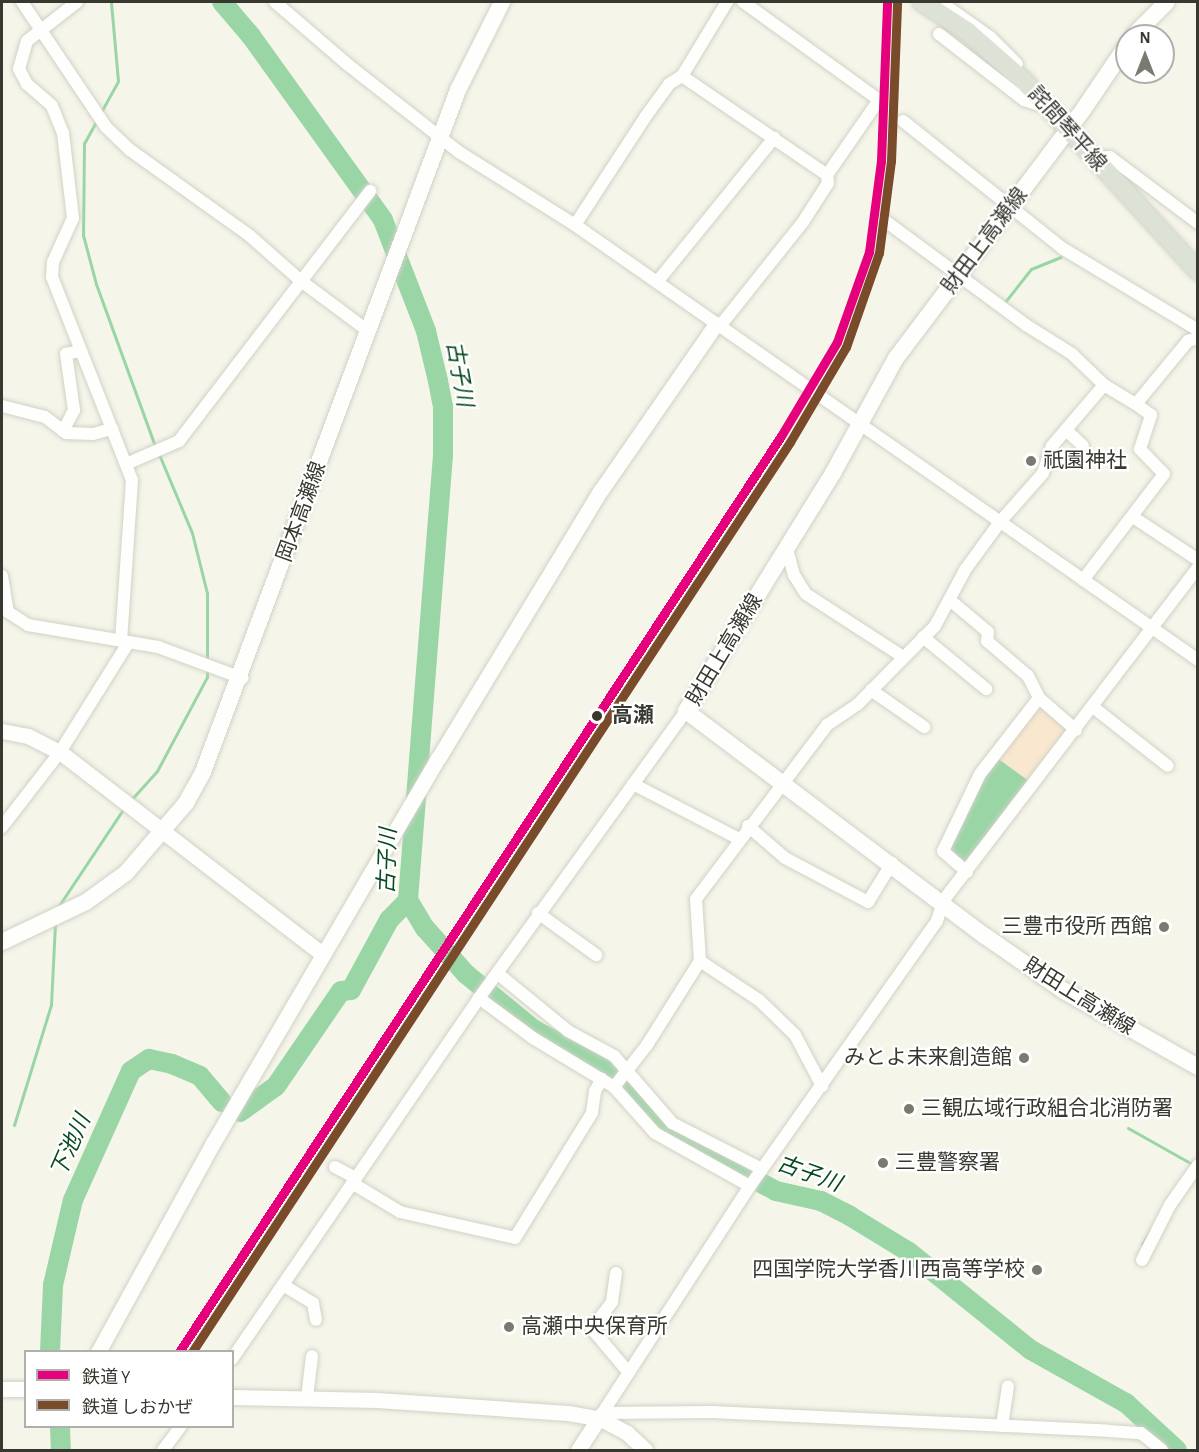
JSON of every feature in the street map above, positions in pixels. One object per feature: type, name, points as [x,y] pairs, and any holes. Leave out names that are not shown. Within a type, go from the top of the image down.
[{"type":"main road","name":"岡本高瀬線","points":[[2,942],[86,902],[126,873],[163,833],[203,772],[242,678],[440,138],[472,58],[502,2]]},
{"type":"main road","name":"詫間琴平線","points":[[922,2],[967,31],[1043,100],[1092,158],[1197,271]]},
{"type":"main road","points":[[1145,24],[1167,2]]},
{"type":"main road","name":"財田上高瀬線","points":[[1115,62],[961,275],[896,358],[861,425],[686,711],[943,901],[985,936],[1064,991],[1197,1067]]},
{"type":"street","points":[[22,2],[106,127],[130,150],[250,236],[301,281],[369,331]]},
{"type":"street","points":[[2,827],[60,752],[125,641],[132,480],[79,351],[52,277],[53,262],[73,218],[63,133],[52,106],[27,84],[20,69],[27,41],[78,2]]},
{"type":"street","points":[[275,2],[440,138],[575,225],[1197,660]]},
{"type":"street","points":[[575,225],[646,116],[669,84],[682,76],[727,2]]},
{"type":"street","points":[[99,1350],[322,954],[601,490],[718,325],[803,222],[828,183],[827,175],[879,100],[743,2]]},
{"type":"street","points":[[939,34],[1024,100],[1036,104],[1043,100],[1046,95],[997,44],[953,6]]},
{"type":"street","points":[[682,76],[827,175]]},
{"type":"street","points":[[903,121],[946,159],[1012,205],[1062,248],[1197,330]]},
{"type":"street","points":[[657,282],[774,138]]},
{"type":"street","points":[[1092,158],[1110,157],[1197,223]]},
{"type":"street","points":[[937,170],[946,159]]},
{"type":"street","points":[[126,464],[179,441],[370,191]]},
{"type":"street","points":[[884,220],[1026,325],[1072,354],[1104,385],[1136,404],[1150,416],[1140,449],[1164,474],[1083,580]]},
{"type":"street","points":[[1136,404],[1188,341],[1197,338]]},
{"type":"street","points":[[63,431],[74,410],[66,354],[79,351]]},
{"type":"street","points":[[616,1084],[700,961],[696,898],[781,781],[827,724],[857,705],[923,637],[951,601],[965,570],[1000,522],[1043,473],[1052,446],[1104,385]]},
{"type":"street","points":[[2,406],[45,417],[63,431],[93,434],[112,429]]},
{"type":"street","points":[[1066,430],[1083,447]]},
{"type":"street","points":[[1133,517],[1197,560]]},
{"type":"street","points":[[787,549],[794,575],[806,594],[902,657]]},
{"type":"street","points":[[578,1450],[750,1186],[822,1086],[864,1020],[936,921],[943,901],[1076,730],[1197,568]]},
{"type":"street","points":[[2,576],[12,618],[28,625],[158,647],[242,678]]},
{"type":"street","points":[[951,601],[988,632],[987,641],[1028,676],[1039,698],[1076,730]]},
{"type":"street","points":[[923,637],[986,689]]},
{"type":"street","points":[[871,690],[924,727]]},
{"type":"street","points":[[967,872],[943,851],[980,774],[1039,698]]},
{"type":"street","points":[[1093,707],[1168,766]]},
{"type":"street","points":[[234,1356],[538,913],[686,711]]},
{"type":"street","points":[[2,731],[28,736],[60,752],[322,954]]},
{"type":"street","points":[[633,784],[739,838]]},
{"type":"street","points":[[748,826],[785,858],[868,902],[892,863]]},
{"type":"street","points":[[538,913],[596,955]]},
{"type":"street","points":[[700,961],[759,1000],[795,1035],[822,1086]]},
{"type":"street","points":[[497,973],[568,1031],[614,1056],[672,1123],[762,1169]]},
{"type":"street","points":[[479,998],[533,1038],[602,1079],[616,1084],[655,1133],[750,1186]]},
{"type":"street","points":[[335,1167],[400,1212],[515,1238],[592,1113],[595,1091],[602,1079]]},
{"type":"street","points":[[1142,1260],[1170,1205],[1197,1165]]},
{"type":"street","points":[[616,1273],[612,1302],[592,1329],[629,1373]]},
{"type":"street","points":[[283,1285],[313,1303],[316,1320]]},
{"type":"street","points":[[307,1398],[312,1356]]},
{"type":"street","points":[[1002,1426],[1008,1386]]},
{"type":"street","points":[[2,1389],[24,1389]]},
{"type":"street","points":[[234,1397],[307,1398],[514,1408],[599,1419],[627,1433],[645,1450]]},
{"type":"street","points":[[599,1419],[628,1410],[712,1412],[1141,1433],[1162,1450]]},
{"type":"street","points":[[163,1450],[180,1428]]},
{"type":"shaded area","points":[[1037,704],[1070,729],[1029,781],[997,758]]},
{"type":"shaded area","points":[[997,758],[1029,781],[965,865],[946,849],[966,805]]},
{"type":"waterway","points":[[101,112],[118,81],[111,2]]},
{"type":"waterway","name":"古子川","points":[[222,2],[251,36],[383,220],[426,331],[438,381],[443,406],[443,455],[408,900],[425,928],[466,974],[533,1029],[605,1068],[629,1087],[656,1120],[682,1140],[776,1191],[821,1201],[909,1252],[1031,1350],[1126,1403],[1177,1450]]},
{"type":"waterway","points":[[97,120],[84,143],[83,235],[96,284],[155,446]]},
{"type":"waterway","points":[[1005,302],[1031,269],[1061,257]]},
{"type":"waterway","points":[[158,452],[192,533],[207,593],[207,662]]},
{"type":"waterway","points":[[130,801],[157,771],[207,677],[207,668]]},
{"type":"waterway","points":[[56,910],[124,808]]},
{"type":"waterway","name":"下池川","points":[[240,1112],[276,1086],[341,991],[351,990],[389,920],[408,900]]},
{"type":"waterway","points":[[14,1125],[51,1005],[55,922]]},
{"type":"waterway","name":"下池川","points":[[50,1350],[53,1285],[73,1200],[131,1071],[149,1059],[172,1064],[200,1076],[222,1102]]},
{"type":"waterway","points":[[1128,1128],[1194,1165]]},
{"type":"waterway","points":[[1142,1244],[1151,1230]]},
{"type":"waterway","name":"下池川","points":[[60,1428],[61,1450]]},
{"type":"rail line","name":"Y","points":[[180,1350],[781,436],[837,342],[869,252],[881,161],[887,2]]},
{"type":"rail line","name":"しおかぜ","points":[[193,1350],[790,442],[846,347],[879,253],[891,161],[897,2]]},
{"type":"place","name":"祇園神社","points":[[1031,461]]},
{"type":"place","name":"高瀬","points":[[597,716]]},
{"type":"place","name":"三豊市役所 西館","points":[[1164,927]]},
{"type":"place","name":"みとよ未来創造館","points":[[1024,1058]]},
{"type":"place","name":"三観広域行政組合北消防署","points":[[909,1109]]},
{"type":"place","name":"三豊警察署","points":[[883,1163]]},
{"type":"place","name":"四国学院大学香川西高等学校","points":[[1037,1270]]},
{"type":"place","name":"高瀬中央保育所","points":[[509,1327]]}]
